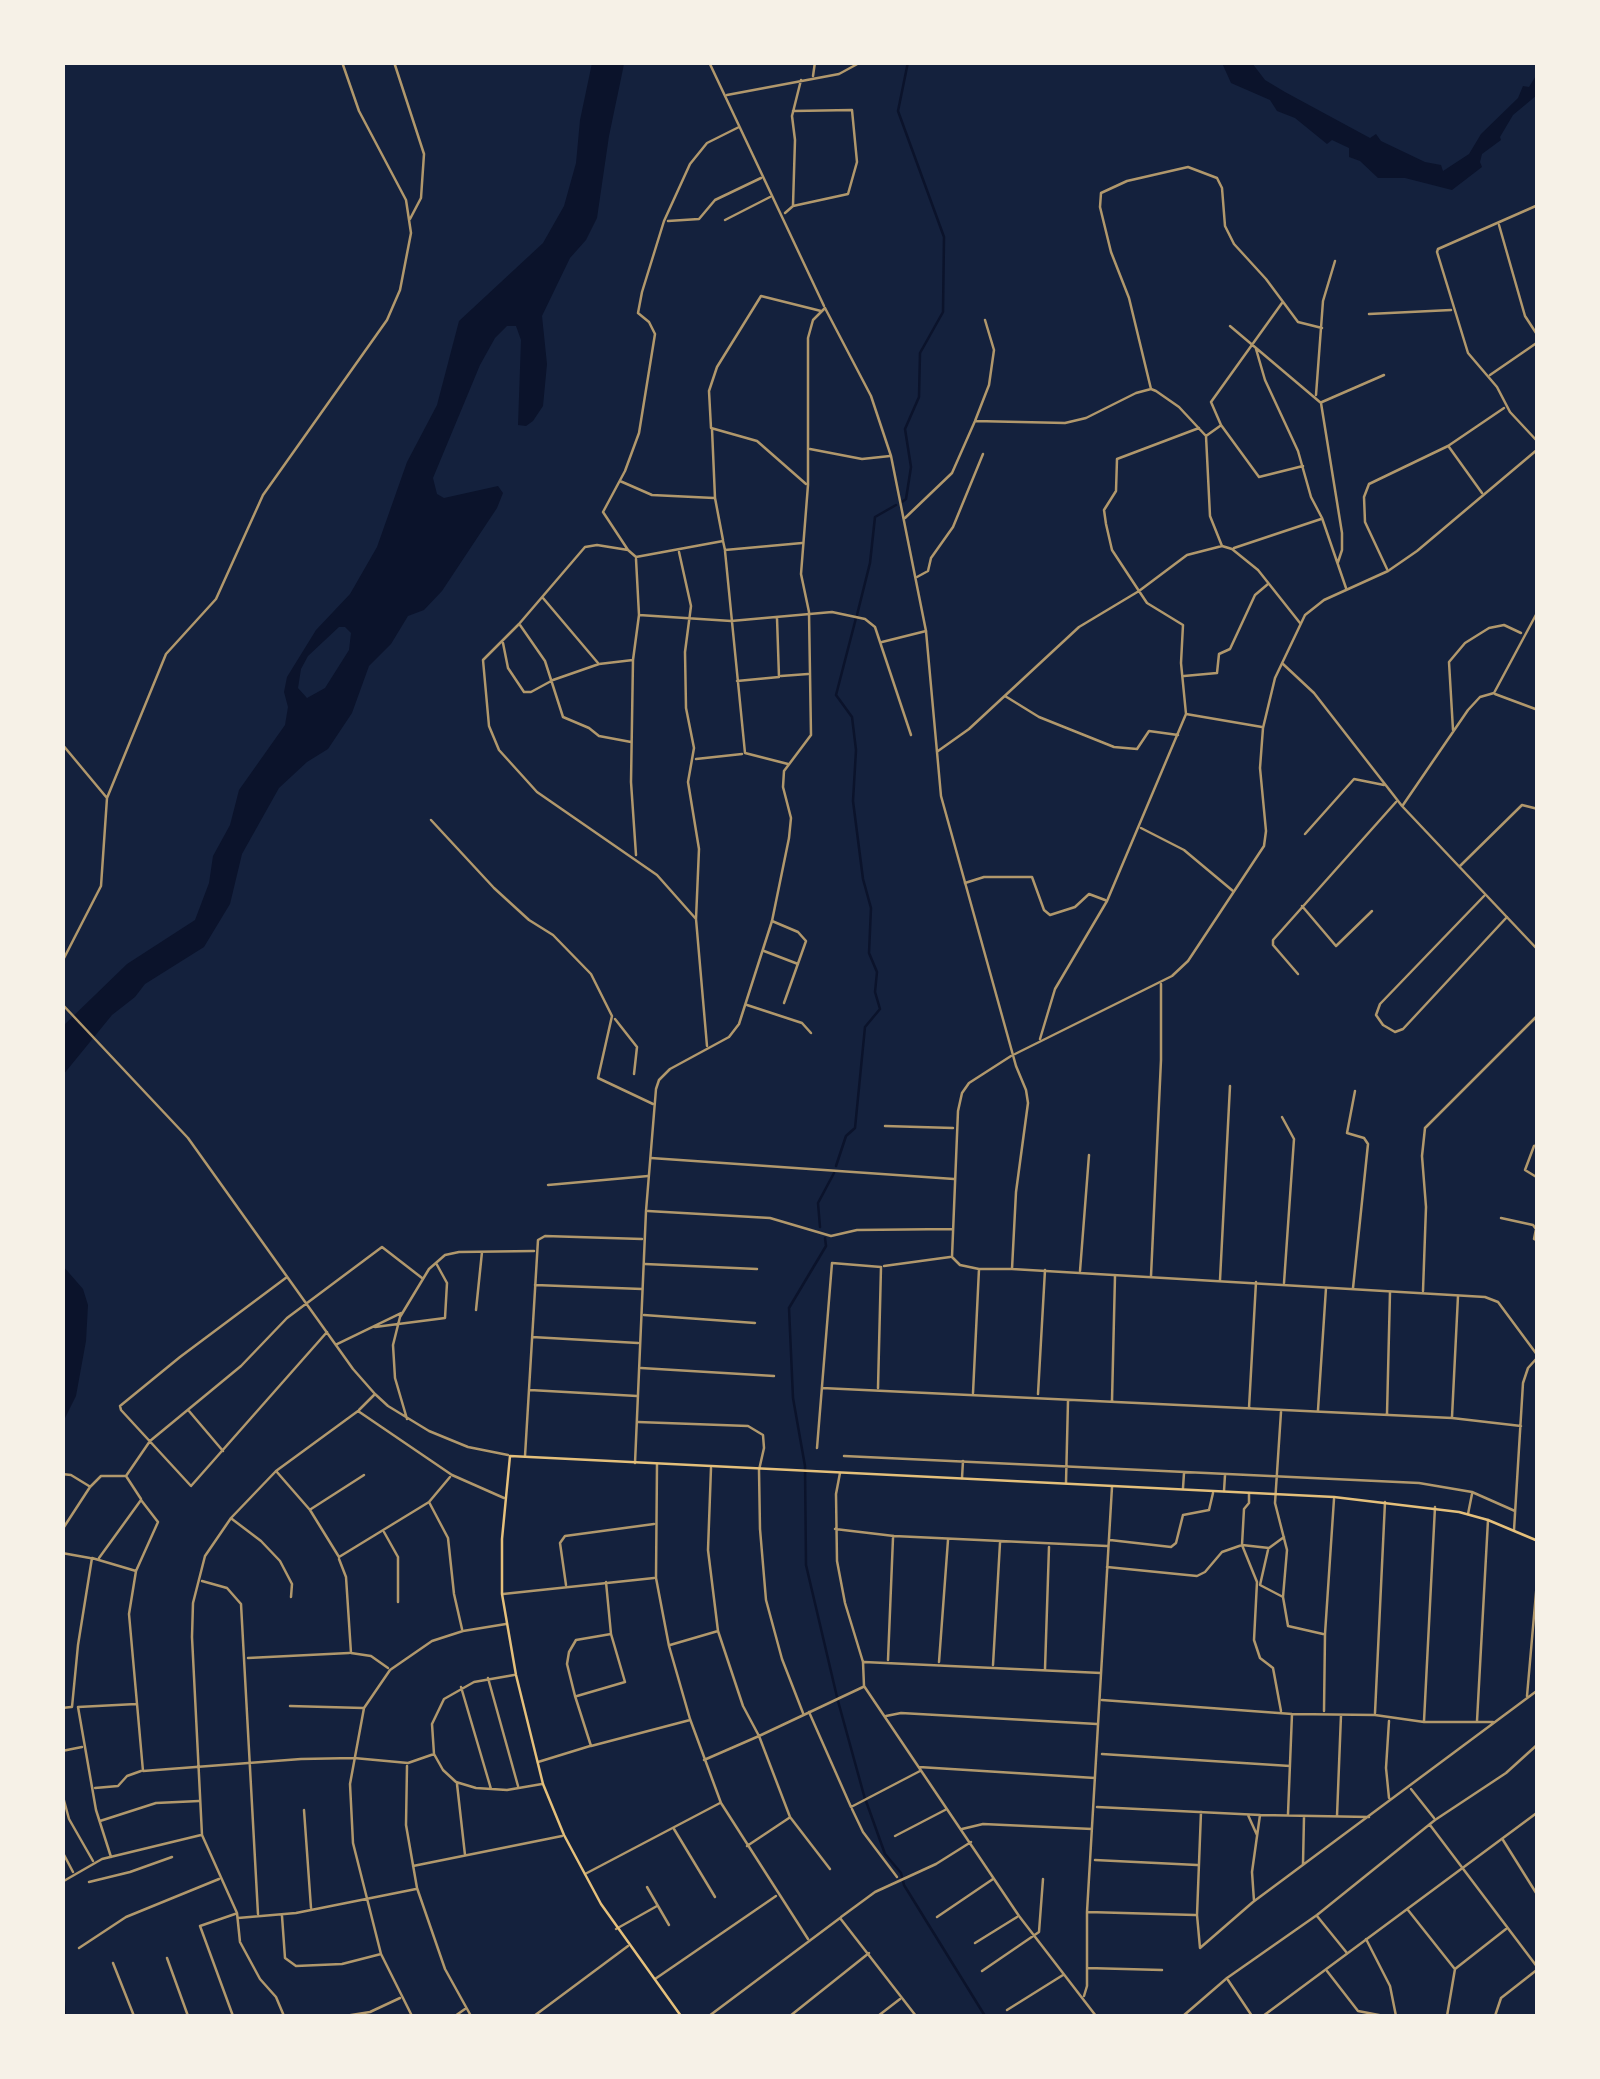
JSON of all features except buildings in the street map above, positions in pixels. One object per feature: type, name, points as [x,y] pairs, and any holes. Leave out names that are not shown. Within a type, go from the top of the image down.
[{"type":"main road","points":[[680,2016],[628,1946],[584,1874],[543,1784],[516,1675],[502,1594],[504,1498],[510,1456],[1334,1497],[1468,1514],[1538,1541]]},
{"type":"street","points":[[62,962],[101,886],[107,798],[166,654],[216,599],[263,495],[392,310],[411,233],[406,200],[359,111],[342,62]]},
{"type":"street","points":[[394,62],[424,154],[422,198],[409,220]]},
{"type":"street","points":[[710,62],[823,309],[871,396],[890,456],[926,630],[942,796],[1028,1103],[1016,1192],[1012,1269]]},
{"type":"street","points":[[812,78],[815,62]]},
{"type":"street","points":[[726,96],[840,74],[861,62]]},
{"type":"street","points":[[793,206],[793,111],[801,80]]},
{"type":"street","points":[[783,215],[793,206],[848,194],[857,162],[852,110],[793,111]]},
{"type":"street","points":[[636,858],[631,782],[633,660],[639,615],[636,557],[603,512],[639,432],[654,334],[638,309],[664,221],[699,152],[712,140],[739,127]]},
{"type":"street","points":[[1222,546],[1210,516],[1206,436],[1179,406],[1152,389],[1129,298],[1101,213],[1103,191],[1176,168],[1197,168],[1214,176],[1222,188],[1227,233],[1301,324],[1322,328]]},
{"type":"street","points":[[664,221],[698,219],[715,200],[762,178]]},
{"type":"street","points":[[726,220],[771,197]]},
{"type":"street","points":[[1538,205],[1436,250],[1468,353],[1501,392],[1506,407],[1538,442]]},
{"type":"street","points":[[1498,224],[1525,316],[1538,336]]},
{"type":"street","points":[[1316,396],[1323,301],[1335,261]]},
{"type":"street","points":[[746,753],[724,541],[715,498],[711,382],[761,296],[823,309]]},
{"type":"street","points":[[1282,302],[1254,348],[1211,399],[1221,425],[1259,477],[1303,466]]},
{"type":"street","points":[[635,1463],[654,1104],[663,1075],[736,1030],[764,951],[790,828],[782,781],[788,764],[811,735],[809,612],[802,574],[802,543],[808,485],[808,338],[823,309]]},
{"type":"street","points":[[1368,314],[1453,310]]},
{"type":"street","points":[[904,519],[952,473],[975,421],[992,368],[994,342],[985,320]]},
{"type":"street","points":[[1230,326],[1320,403],[1342,533],[1338,562]]},
{"type":"street","points":[[1488,377],[1538,342]]},
{"type":"street","points":[[1254,348],[1303,466],[1346,590]]},
{"type":"street","points":[[1320,403],[1384,375]]},
{"type":"street","points":[[975,421],[1076,421],[1152,389]]},
{"type":"street","points":[[1388,571],[1367,527],[1367,488],[1448,446],[1506,407]]},
{"type":"street","points":[[1206,436],[1221,425]]},
{"type":"street","points":[[712,428],[757,441],[808,485]]},
{"type":"street","points":[[1040,1039],[1057,984],[1107,901],[1186,714],[1183,625],[1147,603],[1139,591],[1110,546],[1105,506],[1116,491],[1119,458],[1199,428]]},
{"type":"street","points":[[1448,446],[1483,494]]},
{"type":"street","points":[[808,448],[862,459],[890,456]]},
{"type":"street","points":[[1514,1530],[1524,1374],[1538,1356],[1498,1302],[1485,1297],[1284,1283],[979,1269],[960,1265],[952,1257],[952,1229],[956,1128],[964,1089],[1013,1054],[1160,982],[1188,962],[1264,846],[1260,768],[1263,728],[1282,663],[1300,624],[1318,604],[1388,571],[1417,551],[1538,449]]},
{"type":"street","points":[[916,577],[928,571],[984,454]]},
{"type":"street","points":[[620,480],[652,496],[715,498]]},
{"type":"street","points":[[1232,549],[1322,518]]},
{"type":"street","points":[[636,557],[724,541]]},
{"type":"street","points":[[725,550],[802,543]]},
{"type":"street","points":[[936,752],[1005,696],[1079,627],[1139,591],[1179,559],[1222,546],[1232,549],[1270,583],[1300,624]]},
{"type":"street","points":[[628,550],[584,547],[520,624],[486,654],[482,665],[489,726],[499,750],[538,792],[636,858],[696,919]]},
{"type":"street","points":[[678,551],[690,596],[686,708],[694,738],[694,760],[688,782],[699,849],[696,919],[707,1048]]},
{"type":"street","points":[[1183,676],[1217,673],[1218,655],[1230,649],[1255,596],[1270,583]]},
{"type":"street","points":[[542,598],[599,664]]},
{"type":"street","points":[[1402,806],[1474,702],[1494,693],[1538,611]]},
{"type":"street","points":[[639,615],[731,621],[832,612],[865,619],[874,627],[880,642],[910,735]]},
{"type":"street","points":[[777,616],[779,676]]},
{"type":"street","points":[[520,624],[545,662],[567,721],[599,736],[633,743]]},
{"type":"street","points":[[1453,732],[1449,662],[1465,643],[1489,628],[1504,625],[1524,635]]},
{"type":"street","points":[[880,642],[926,630]]},
{"type":"street","points":[[503,641],[508,668],[522,691],[531,692],[599,664],[633,660]]},
{"type":"street","points":[[1282,663],[1314,693],[1402,806],[1536,948]]},
{"type":"street","points":[[738,681],[811,674]]},
{"type":"street","points":[[1494,693],[1538,710]]},
{"type":"street","points":[[1005,696],[1039,717],[1114,747],[1136,749],[1149,731],[1180,735]]},
{"type":"street","points":[[1186,714],[1263,728]]},
{"type":"street","points":[[62,744],[107,798]]},
{"type":"street","points":[[694,760],[746,753],[788,764]]},
{"type":"street","points":[[1305,834],[1354,779],[1386,785]]},
{"type":"street","points":[[1298,974],[1272,944],[1397,800]]},
{"type":"street","points":[[1460,867],[1522,805],[1538,809]]},
{"type":"street","points":[[431,820],[480,875],[579,961],[595,980],[612,1016],[638,1047],[634,1074]]},
{"type":"street","points":[[1140,827],[1184,850],[1234,892]]},
{"type":"street","points":[[965,883],[984,877],[1032,877],[1044,910],[1050,915],[1075,907],[1089,894],[1107,901]]},
{"type":"street","points":[[1485,894],[1380,1004],[1376,1015],[1382,1025],[1395,1032],[1403,1029],[1507,917]]},
{"type":"street","points":[[1302,906],[1336,946],[1372,911]]},
{"type":"street","points":[[772,921],[806,936],[784,1003]]},
{"type":"street","points":[[764,951],[799,965]]},
{"type":"street","points":[[1152,1277],[1160,982]]},
{"type":"street","points":[[62,1004],[188,1138],[375,1394],[408,1420],[462,1446],[510,1456]]},
{"type":"street","points":[[746,1005],[802,1022],[811,1032]]},
{"type":"street","points":[[1423,1293],[1424,1128],[1538,1015]]},
{"type":"street","points":[[612,1016],[598,1078],[654,1104]]},
{"type":"street","points":[[1220,1280],[1230,1086]]},
{"type":"street","points":[[1354,1290],[1368,1144],[1364,1138],[1347,1134],[1355,1091]]},
{"type":"street","points":[[1282,1117],[1294,1139],[1284,1283]]},
{"type":"street","points":[[885,1126],[956,1128]]},
{"type":"street","points":[[1538,1145],[1534,1146],[1525,1170],[1538,1178]]},
{"type":"street","points":[[1080,1273],[1090,1155]]},
{"type":"street","points":[[651,1158],[954,1178]]},
{"type":"street","points":[[548,1185],[649,1176]]},
{"type":"street","points":[[646,1211],[770,1218],[831,1236],[857,1230],[952,1229]]},
{"type":"street","points":[[1501,1218],[1536,1227],[1533,1237],[1538,1241]]},
{"type":"street","points":[[525,1457],[538,1240],[545,1236],[646,1240]]},
{"type":"street","points":[[126,1476],[150,1441],[241,1366],[286,1318],[384,1246],[422,1278]]},
{"type":"street","points":[[408,1420],[394,1368],[397,1326],[422,1278],[449,1253],[535,1251]]},
{"type":"street","points":[[476,1310],[482,1252]]},
{"type":"street","points":[[816,1448],[832,1264],[881,1266],[952,1257]]},
{"type":"street","points":[[376,1326],[446,1318],[446,1283],[435,1262]]},
{"type":"street","points":[[645,1264],[757,1269]]},
{"type":"street","points":[[878,1390],[881,1266]]},
{"type":"street","points":[[973,1395],[979,1269]]},
{"type":"street","points":[[1038,1396],[1045,1270]]},
{"type":"street","points":[[1112,1403],[1115,1276]]},
{"type":"street","points":[[286,1277],[236,1312],[120,1406],[120,1410],[189,1486],[224,1452],[328,1330]]},
{"type":"street","points":[[1250,1409],[1256,1282]]},
{"type":"street","points":[[534,1285],[643,1289]]},
{"type":"street","points":[[1318,1411],[1326,1288]]},
{"type":"street","points":[[1387,1416],[1390,1292]]},
{"type":"street","points":[[1452,1418],[1458,1296]]},
{"type":"street","points":[[337,1344],[403,1312]]},
{"type":"street","points":[[642,1315],[755,1323]]},
{"type":"street","points":[[532,1337],[640,1343]]},
{"type":"street","points":[[1529,1343],[1538,1340]]},
{"type":"street","points":[[640,1368],[774,1376]]},
{"type":"street","points":[[822,1388],[1452,1418],[1521,1426]]},
{"type":"street","points":[[530,1390],[638,1396]]},
{"type":"street","points":[[284,2016],[240,1942],[237,1916],[202,1835],[192,1637],[194,1603],[214,1539],[231,1518],[276,1471],[375,1394]]},
{"type":"street","points":[[1066,1483],[1068,1400]]},
{"type":"street","points":[[188,1410],[224,1452]]},
{"type":"street","points":[[358,1411],[452,1475],[504,1498]]},
{"type":"street","points":[[1281,1411],[1276,1495],[1287,1563],[1282,1597],[1288,1626],[1325,1634]]},
{"type":"street","points":[[638,1422],[748,1426],[762,1434],[764,1448],[759,1470],[766,1600],[778,1649],[803,1713]]},
{"type":"street","points":[[844,1456],[1419,1482],[1472,1492],[1515,1510]]},
{"type":"street","points":[[962,1460],[962,1480]]},
{"type":"street","points":[[657,1464],[656,1578],[668,1646],[690,1720],[721,1803],[809,1940]]},
{"type":"street","points":[[711,1466],[708,1550],[718,1631],[743,1706],[759,1736],[790,1817],[830,1869]]},
{"type":"street","points":[[276,1471],[310,1510],[339,1557],[346,1577],[351,1652]]},
{"type":"street","points":[[1184,1472],[1184,1490]]},
{"type":"street","points":[[840,1473],[835,1528],[845,1603],[863,1662],[864,1686],[1019,1916],[1096,2016]]},
{"type":"street","points":[[62,1474],[90,1487]]},
{"type":"street","points":[[1224,1491],[1225,1474]]},
{"type":"street","points":[[310,1510],[364,1475]]},
{"type":"street","points":[[339,1557],[428,1502],[452,1475]]},
{"type":"street","points":[[62,1530],[101,1476],[126,1476]]},
{"type":"street","points":[[126,1476],[158,1522],[136,1570],[129,1614],[143,1771]]},
{"type":"street","points":[[1083,1998],[1087,1986],[1087,1912],[1112,1486]]},
{"type":"street","points":[[1108,1540],[1171,1546],[1176,1542],[1183,1515],[1209,1510],[1214,1491]]},
{"type":"street","points":[[1250,1492],[1250,1503],[1244,1508],[1242,1545],[1258,1582],[1282,1597]]},
{"type":"street","points":[[1468,1514],[1472,1492]]},
{"type":"street","points":[[1324,1712],[1334,1497]]},
{"type":"street","points":[[99,1558],[142,1500]]},
{"type":"street","points":[[428,1502],[448,1538],[454,1594],[463,1630]]},
{"type":"street","points":[[1375,1715],[1385,1502]]},
{"type":"street","points":[[1424,1722],[1435,1507]]},
{"type":"street","points":[[231,1518],[280,1561],[290,1578],[292,1598]]},
{"type":"street","points":[[1477,1722],[1488,1520]]},
{"type":"street","points":[[566,1587],[561,1538],[656,1524]]},
{"type":"street","points":[[835,1528],[894,1536],[1108,1546]]},
{"type":"street","points":[[383,1530],[398,1557],[398,1602]]},
{"type":"street","points":[[888,1662],[894,1536]]},
{"type":"street","points":[[1281,1713],[1273,1668],[1260,1658],[1254,1640],[1258,1582],[1269,1548],[1284,1537]]},
{"type":"street","points":[[939,1664],[949,1538]]},
{"type":"street","points":[[993,1666],[1000,1542]]},
{"type":"street","points":[[1046,1670],[1049,1544]]},
{"type":"street","points":[[1107,1567],[1197,1576],[1222,1552],[1242,1545],[1269,1548]]},
{"type":"street","points":[[62,1554],[99,1558],[136,1570]]},
{"type":"street","points":[[92,1558],[75,1667],[75,1707],[111,1857]]},
{"type":"street","points":[[1527,1698],[1538,1570]]},
{"type":"street","points":[[502,1594],[656,1578]]},
{"type":"street","points":[[199,1580],[227,1588],[240,1604],[258,1914]]},
{"type":"street","points":[[575,1696],[625,1682],[611,1634],[606,1582]]},
{"type":"street","points":[[412,2016],[381,1954],[350,1821],[354,1758],[364,1708],[390,1670],[432,1641],[463,1630],[506,1624]]},
{"type":"street","points":[[668,1646],[718,1631]]},
{"type":"street","points":[[592,1746],[567,1664],[570,1646],[576,1640],[611,1634]]},
{"type":"street","points":[[245,1658],[351,1652],[370,1656],[390,1670]]},
{"type":"street","points":[[863,1662],[1102,1673]]},
{"type":"street","points":[[516,1675],[488,1678],[461,1687],[444,1700],[434,1713],[434,1754],[456,1782],[491,1790],[543,1784]]},
{"type":"street","points":[[488,1678],[518,1788]]},
{"type":"street","points":[[704,1760],[864,1686]]},
{"type":"street","points":[[461,1687],[491,1790]]},
{"type":"street","points":[[1201,1812],[1196,1916],[1200,1948],[1253,1902],[1538,1690]]},
{"type":"street","points":[[1100,1700],[1292,1714],[1375,1715],[1424,1722],[1494,1722]]},
{"type":"street","points":[[62,1708],[136,1704]]},
{"type":"street","points":[[290,1706],[364,1708]]},
{"type":"street","points":[[808,1711],[863,1832],[901,1879]]},
{"type":"street","points":[[884,1716],[901,1713],[1098,1724]]},
{"type":"street","points":[[1288,1816],[1292,1714]]},
{"type":"street","points":[[1337,1816],[1341,1714]]},
{"type":"street","points":[[538,1762],[690,1720]]},
{"type":"street","points":[[1390,1720],[1386,1768],[1390,1800]]},
{"type":"street","points":[[1183,2016],[1226,1978],[1316,1915],[1429,1824],[1506,1773],[1538,1744]]},
{"type":"street","points":[[62,1750],[84,1747]]},
{"type":"street","points":[[92,1789],[118,1786],[128,1776],[143,1771],[199,1765],[354,1758],[408,1763],[434,1754]]},
{"type":"street","points":[[1098,1754],[1290,1766]]},
{"type":"street","points":[[408,1763],[406,1826],[417,1888],[435,1946],[471,2016]]},
{"type":"street","points":[[852,1807],[920,1769],[1097,1778]]},
{"type":"street","points":[[456,1782],[465,1857]]},
{"type":"street","points":[[1410,1788],[1435,1820]]},
{"type":"street","points":[[62,1792],[70,1819],[94,1862]]},
{"type":"street","points":[[100,1822],[149,1804],[200,1801]]},
{"type":"street","points":[[584,1874],[721,1803]]},
{"type":"street","points":[[1095,1806],[1260,1816],[1370,1817]]},
{"type":"street","points":[[304,1810],[311,1910]]},
{"type":"street","points":[[895,1836],[946,1810]]},
{"type":"street","points":[[1263,2016],[1538,1812]]},
{"type":"street","points":[[1248,1815],[1257,1837]]},
{"type":"street","points":[[1253,1902],[1252,1872],[1260,1816]]},
{"type":"street","points":[[1304,1816],[1304,1865]]},
{"type":"street","points":[[747,1846],[790,1817]]},
{"type":"street","points":[[962,1829],[984,1824],[1094,1829]]},
{"type":"street","points":[[1429,1824],[1538,1968],[1501,1998],[1494,2016]]},
{"type":"street","points":[[673,1828],[715,1896]]},
{"type":"street","points":[[62,1882],[94,1862],[202,1835]]},
{"type":"street","points":[[413,1866],[564,1835]]},
{"type":"street","points":[[1502,1839],[1538,1896]]},
{"type":"street","points":[[708,2016],[840,1918],[901,1879],[971,1842]]},
{"type":"street","points":[[62,1851],[74,1875]]},
{"type":"street","points":[[89,1882],[172,1857]]},
{"type":"street","points":[[1092,1860],[1198,1866]]},
{"type":"street","points":[[80,1948],[126,1917],[220,1878]]},
{"type":"street","points":[[937,1916],[994,1878]]},
{"type":"street","points":[[982,1971],[1035,1936],[1041,1927],[1042,1879]]},
{"type":"street","points":[[233,2016],[200,1926],[237,1916],[311,1910],[417,1888]]},
{"type":"street","points":[[647,1888],[670,1925]]},
{"type":"street","points":[[654,1980],[777,1895]]},
{"type":"street","points":[[616,1928],[656,1906]]},
{"type":"street","points":[[1408,1910],[1455,1969]]},
{"type":"street","points":[[1087,1912],[1196,1916]]},
{"type":"street","points":[[282,1914],[285,1958],[296,1966],[342,1964],[381,1954]]},
{"type":"street","points":[[1316,1915],[1347,1954]]},
{"type":"street","points":[[975,1943],[1019,1916]]},
{"type":"street","points":[[840,1918],[916,2016]]},
{"type":"street","points":[[1447,2016],[1455,1969],[1508,1927]]},
{"type":"street","points":[[1366,1938],[1390,1986],[1394,2016],[1423,2016]]},
{"type":"street","points":[[534,2016],[628,1946]]},
{"type":"street","points":[[790,2016],[869,1953]]},
{"type":"street","points":[[167,1958],[188,2016]]},
{"type":"street","points":[[113,1963],[134,2016]]},
{"type":"street","points":[[1086,1968],[1162,1970]]},
{"type":"street","points":[[1326,1970],[1358,2011],[1384,2016]]},
{"type":"street","points":[[1007,2010],[1065,1974]]},
{"type":"street","points":[[1226,1978],[1252,2016]]},
{"type":"street","points":[[346,2016],[370,2012],[401,1998]]},
{"type":"street","points":[[878,2016],[901,1998]]},
{"type":"street","points":[[455,2016],[466,2008]]},
{"type":"street","points":[[145,2016],[158,2016]]},
{"type":"water","points":[[592,63],[624,63],[597,218],[586,240],[570,258],[542,316],[547,364],[543,406],[533,421],[526,426],[518,425],[521,340],[516,326],[507,326],[495,338],[480,365],[433,478],[437,494],[444,498],[498,486],[503,493],[497,508],[442,591],[424,610],[408,616],[391,644],[369,666],[352,713],[328,749],[279,788],[242,854],[230,904],[204,947],[145,984],[112,1015],[63,1075],[63,1026],[127,964],[195,920],[209,883],[213,856],[230,825],[239,790],[285,725],[287,677],[316,630],[350,594],[377,547],[407,462],[437,405],[459,321],[543,243],[564,206],[576,163]],"holes":[[[339,627],[351,633],[349,650],[325,688],[307,698],[298,688],[301,669],[308,656]]]},
{"type":"water","points":[[1222,63],[1252,63],[1265,80],[1285,92],[1370,138],[1376,134],[1381,141],[1425,162],[1441,165],[1443,171],[1469,154],[1481,134],[1518,98],[1523,86],[1529,87],[1537,74],[1537,95],[1513,115],[1501,140],[1482,154],[1482,167],[1452,190],[1405,178],[1378,178],[1360,161],[1349,157],[1349,148],[1332,140],[1327,144],[1295,118],[1277,111],[1270,100],[1231,83]]},
{"type":"water","points":[[63,1266],[83,1289],[88,1305],[76,1396],[63,1422],[65,1340]]},
{"type":"waterway","points":[[902,502],[906,499],[911,467],[905,429],[919,397],[920,353],[943,312],[944,237],[898,111],[908,62]]},
{"type":"waterway","points":[[857,615],[870,563],[875,517],[896,505]]},
{"type":"waterway","points":[[836,1166],[846,1136],[855,1128],[865,1027],[880,1009],[875,992],[877,972],[869,953],[871,908],[863,879],[853,801],[856,750],[852,717],[836,695],[856,618]]},
{"type":"waterway","points":[[820,1227],[818,1203],[834,1173]]},
{"type":"waterway","points":[[825,1238],[826,1246],[789,1308],[793,1398],[805,1466],[806,1565],[837,1697]]},
{"type":"waterway","points":[[838,1701],[865,1799]]},
{"type":"waterway","points":[[866,1801],[885,1854],[901,1873],[904,1885],[985,2016]]},
{"type":"waterway","points":[[62,1982],[65,2016]]}]
